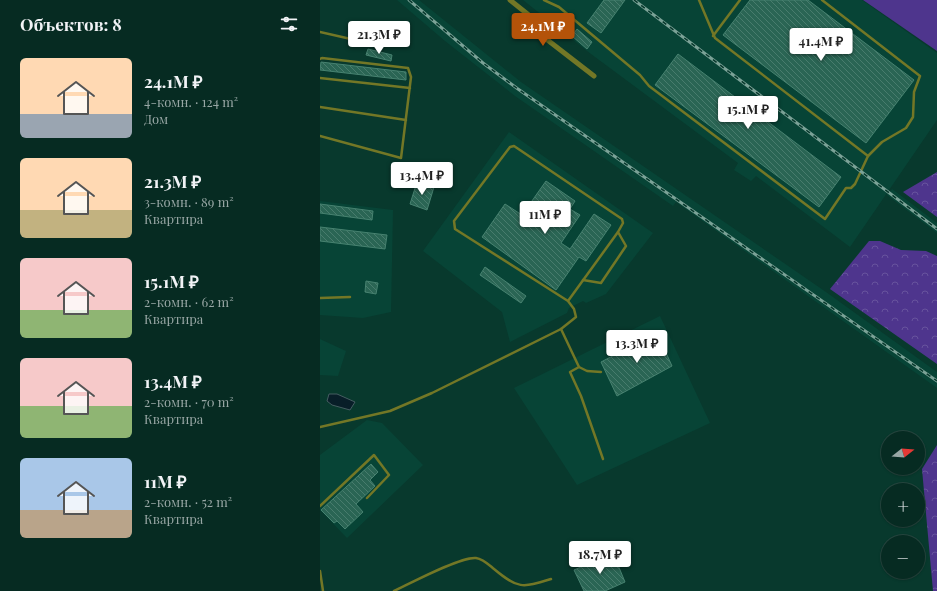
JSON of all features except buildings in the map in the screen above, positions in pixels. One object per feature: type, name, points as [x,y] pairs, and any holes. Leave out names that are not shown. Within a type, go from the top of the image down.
[{"type":"street","points":[[510,0],[540,24],[541,34],[594,76]]},
{"type":"lane","points":[[544,0],[559,6],[640,75],[649,86],[825,219],[846,188],[851,188],[855,184],[868,156],[873,149],[906,128],[913,117],[914,92],[920,76],[822,0]]},
{"type":"lane","points":[[699,0],[713,36],[868,156]]},
{"type":"lane","points":[[713,36],[740,0]]},
{"type":"lane","points":[[320,32],[364,42]]},
{"type":"lane","points":[[320,59],[408,68],[411,77],[400,158],[320,136]]},
{"type":"lane","points":[[320,78],[410,88]]},
{"type":"lane","points":[[320,107],[406,120]]},
{"type":"lane","points":[[320,427],[390,411],[432,393],[561,329],[576,317],[574,309],[568,301],[454,229],[454,222],[510,147],[514,146],[621,217],[623,223],[618,232],[568,301]]},
{"type":"lane","points":[[583,280],[602,283],[626,246],[618,232]]},
{"type":"lane","points":[[320,298],[350,297]]},
{"type":"lane","points":[[561,329],[579,367],[587,371],[601,372]]},
{"type":"lane","points":[[579,367],[570,372],[581,396],[603,459]]},
{"type":"lane","points":[[320,506],[374,455],[389,475],[367,498]]},
{"type":"lane","points":[[394,591],[460,562],[474,558],[484,560],[503,576],[519,586],[528,586],[551,579]]},
{"type":"lane","points":[[320,571],[323,591]]},
{"type":"shaded area","points":[[397,0],[419,0],[521,82],[826,292],[937,372],[937,388],[676,202],[673,206],[515,96],[445,41]]},
{"type":"shaded area","points":[[523,0],[862,0],[937,53],[937,120],[850,247],[756,176],[751,181],[734,170],[738,163],[591,54]]},
{"type":"shaded area","points":[[509,132],[653,233],[606,294],[586,303],[583,301],[569,308],[567,313],[510,342],[502,312],[423,251]]},
{"type":"shaded area","points":[[892,189],[937,223],[937,233],[887,195]]},
{"type":"shaded area","points":[[320,201],[393,210],[391,312],[363,318],[320,315]]},
{"type":"shaded area","points":[[660,316],[710,423],[577,485],[514,388]]},
{"type":"shaded area","points":[[320,339],[346,351],[338,376],[320,375]]},
{"type":"shaded area","points":[[367,420],[382,423],[423,465],[347,538],[320,510],[320,455]]},
{"type":"green space","points":[[863,0],[937,0],[937,51]]},
{"type":"green space","points":[[937,172],[937,217],[903,192]]},
{"type":"green space","points":[[869,241],[880,241],[901,250],[926,251],[937,256],[937,364],[830,289]]},
{"type":"green space","points":[[937,445],[937,591],[933,591],[925,502],[925,483],[923,483],[923,475],[925,475],[925,464]]},
{"type":"water","points":[[329,394],[337,394],[355,402],[350,410],[332,405],[327,401]]},
{"type":"railway","points":[[409,0],[483,63],[518,89],[937,381]]},
{"type":"railway","points":[[634,0],[937,229]]}]
